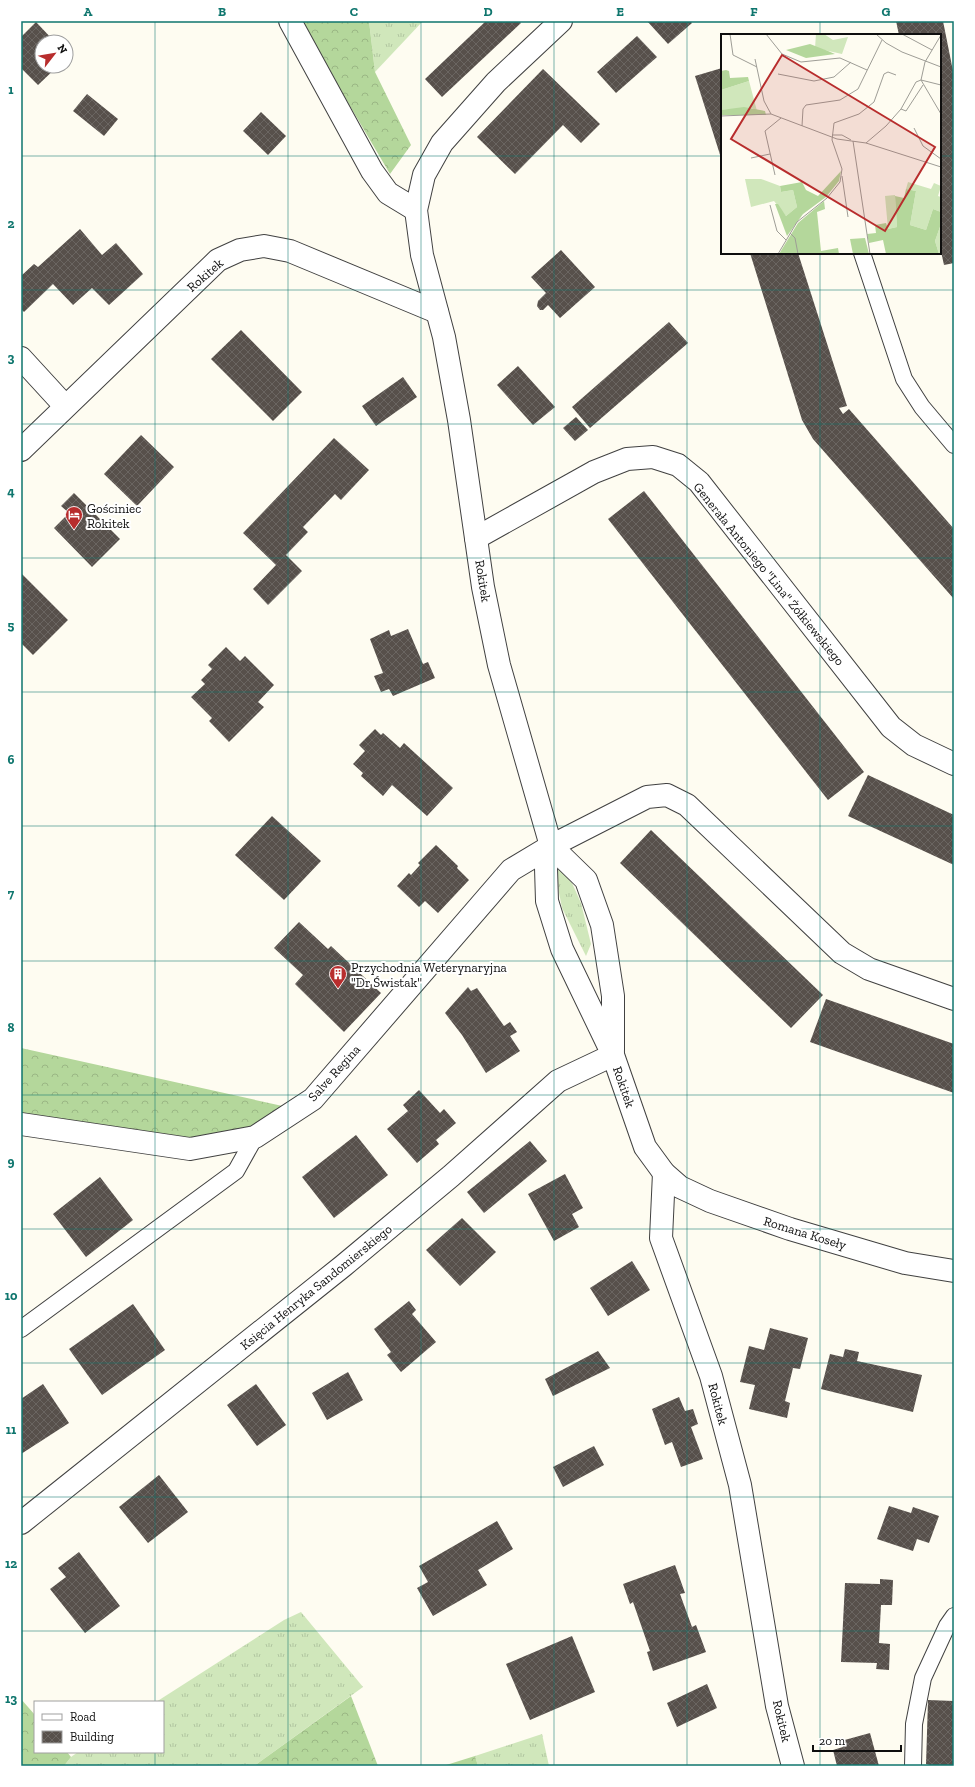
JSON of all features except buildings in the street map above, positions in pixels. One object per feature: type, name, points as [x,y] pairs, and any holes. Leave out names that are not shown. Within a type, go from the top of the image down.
[{"type":"street","points":[[290,21],[372,171],[388,192],[416,210],[424,175],[442,143],[496,82],[561,21]]},
{"type":"street","name":"Rokitek","points":[[416,210],[422,255],[437,312],[459,420],[483,586],[499,665],[551,846],[546,868],[547,901],[562,949],[613,1055],[645,1147],[664,1173],[661,1238],[711,1376],[740,1485],[777,1706],[793,1766]]},
{"type":"street","name":"Rokitek","points":[[21,450],[218,260],[240,250],[264,246],[290,251],[437,312]]},
{"type":"street","points":[[21,358],[65,406]]},
{"type":"street","name":"Generała Antoniego \"Lina\" Żółkiewskiego","points":[[476,538],[594,472],[627,459],[653,457],[678,465],[698,482],[891,727],[914,745],[954,764]]},
{"type":"street","points":[[551,846],[647,797],[667,795],[687,806],[842,953],[869,969],[954,999]]},
{"type":"street","name":"Rokitek","points":[[551,846],[586,880],[602,925],[613,996],[613,1055]]},
{"type":"street","name":"Salve Regina","points":[[21,1124],[190,1149],[255,1137],[313,1099],[511,870],[551,846]]},
{"type":"street","name":"Księcia Henryka Sandomierskiego","points":[[21,1523],[343,1266],[451,1176],[558,1081],[613,1055]]},
{"type":"street","name":"Romana Koseły","points":[[664,1173],[680,1187],[710,1201],[790,1229],[905,1262],[954,1271]]},
{"type":"lane","points":[[862,254],[904,379],[922,407],[954,444]]},
{"type":"lane","points":[[21,1329],[236,1171],[255,1137]]},
{"type":"lane","points":[[913,1766],[914,1724],[923,1678],[947,1626],[954,1616]]},
{"type":"green space","points":[[303,21],[369,21],[375,72],[411,145],[390,174],[347,101]]},
{"type":"green space","points":[[369,21],[423,21],[375,72]]},
{"type":"green space","points":[[553,862],[572,883],[581,903],[591,944],[586,956],[562,908]]},
{"type":"green space","points":[[21,1048],[287,1107],[252,1128],[189,1138],[21,1115]]},
{"type":"green space","points":[[301,1612],[363,1687],[254,1766],[64,1766],[71,1757],[77,1753],[164,1753],[164,1701],[158,1701],[284,1620]]},
{"type":"green space","points":[[351,1696],[378,1766],[254,1766]]},
{"type":"green space","points":[[21,1699],[34,1714],[34,1753],[68,1753],[71,1757],[64,1766],[21,1766]]},
{"type":"green space","points":[[542,1734],[549,1766],[478,1766],[475,1756]]},
{"type":"green space","points":[[475,1756],[478,1766],[443,1766]]},
{"type":"place","name":"Gościniec Rokitek","points":[[74,530]]},
{"type":"place","name":"Przychodnia Weterynaryjna \"Dr Świstak\"","points":[[338,989]]}]
